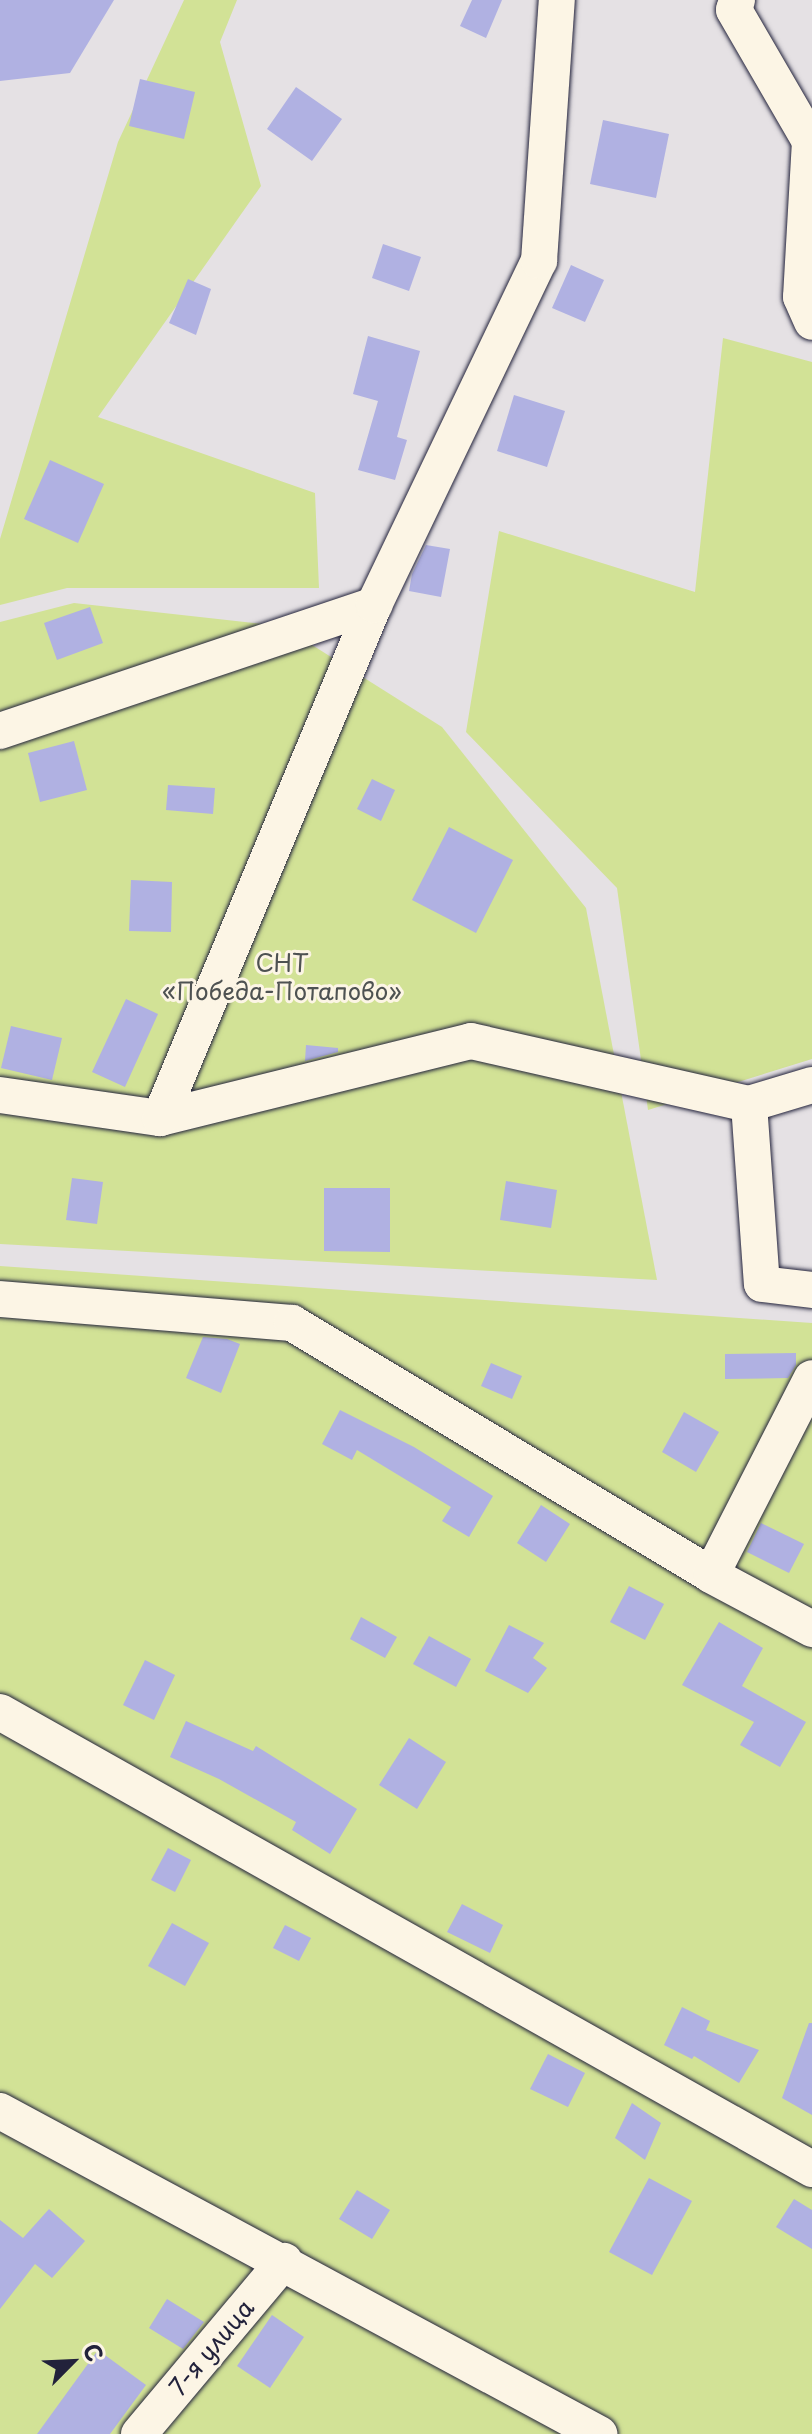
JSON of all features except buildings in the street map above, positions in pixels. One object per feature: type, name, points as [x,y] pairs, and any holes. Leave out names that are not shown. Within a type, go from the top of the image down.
[{"type":"street","points":[[160,1118],[374,605],[539,261],[557,0]]},
{"type":"street","points":[[737,0],[734,10],[810,141],[801,297],[812,322]]},
{"type":"street","points":[[0,731],[374,605]]},
{"type":"street","points":[[0,1095],[160,1118],[471,1041],[749,1104],[812,1085]]},
{"type":"street","points":[[749,1104],[762,1284],[812,1290]]},
{"type":"street","points":[[0,1299],[292,1323],[711,1575],[812,1629]]},
{"type":"street","points":[[711,1575],[812,1378]]},
{"type":"street","points":[[0,1712],[812,2169]]},
{"type":"street","points":[[4,2119],[284,2261],[552,2423],[599,2434]]},
{"type":"street","name":"7-я улица","points":[[139,2434],[284,2261]]},
{"type":"green space","points":[[184,0],[237,0],[220,42],[261,186],[98,417],[315,493],[319,588],[67,588],[0,605],[0,539],[118,142]]},
{"type":"green space","points":[[723,338],[812,362],[812,1059],[648,1110],[617,888],[466,732],[499,531],[695,592]]},
{"type":"green space","name":"СНТ «Победа-Потапово»","points":[[74,603],[282,626],[442,727],[586,908],[657,1280],[0,1244],[0,622]]},
{"type":"green space","points":[[0,1266],[812,1323],[812,2434],[0,2434]]}]
